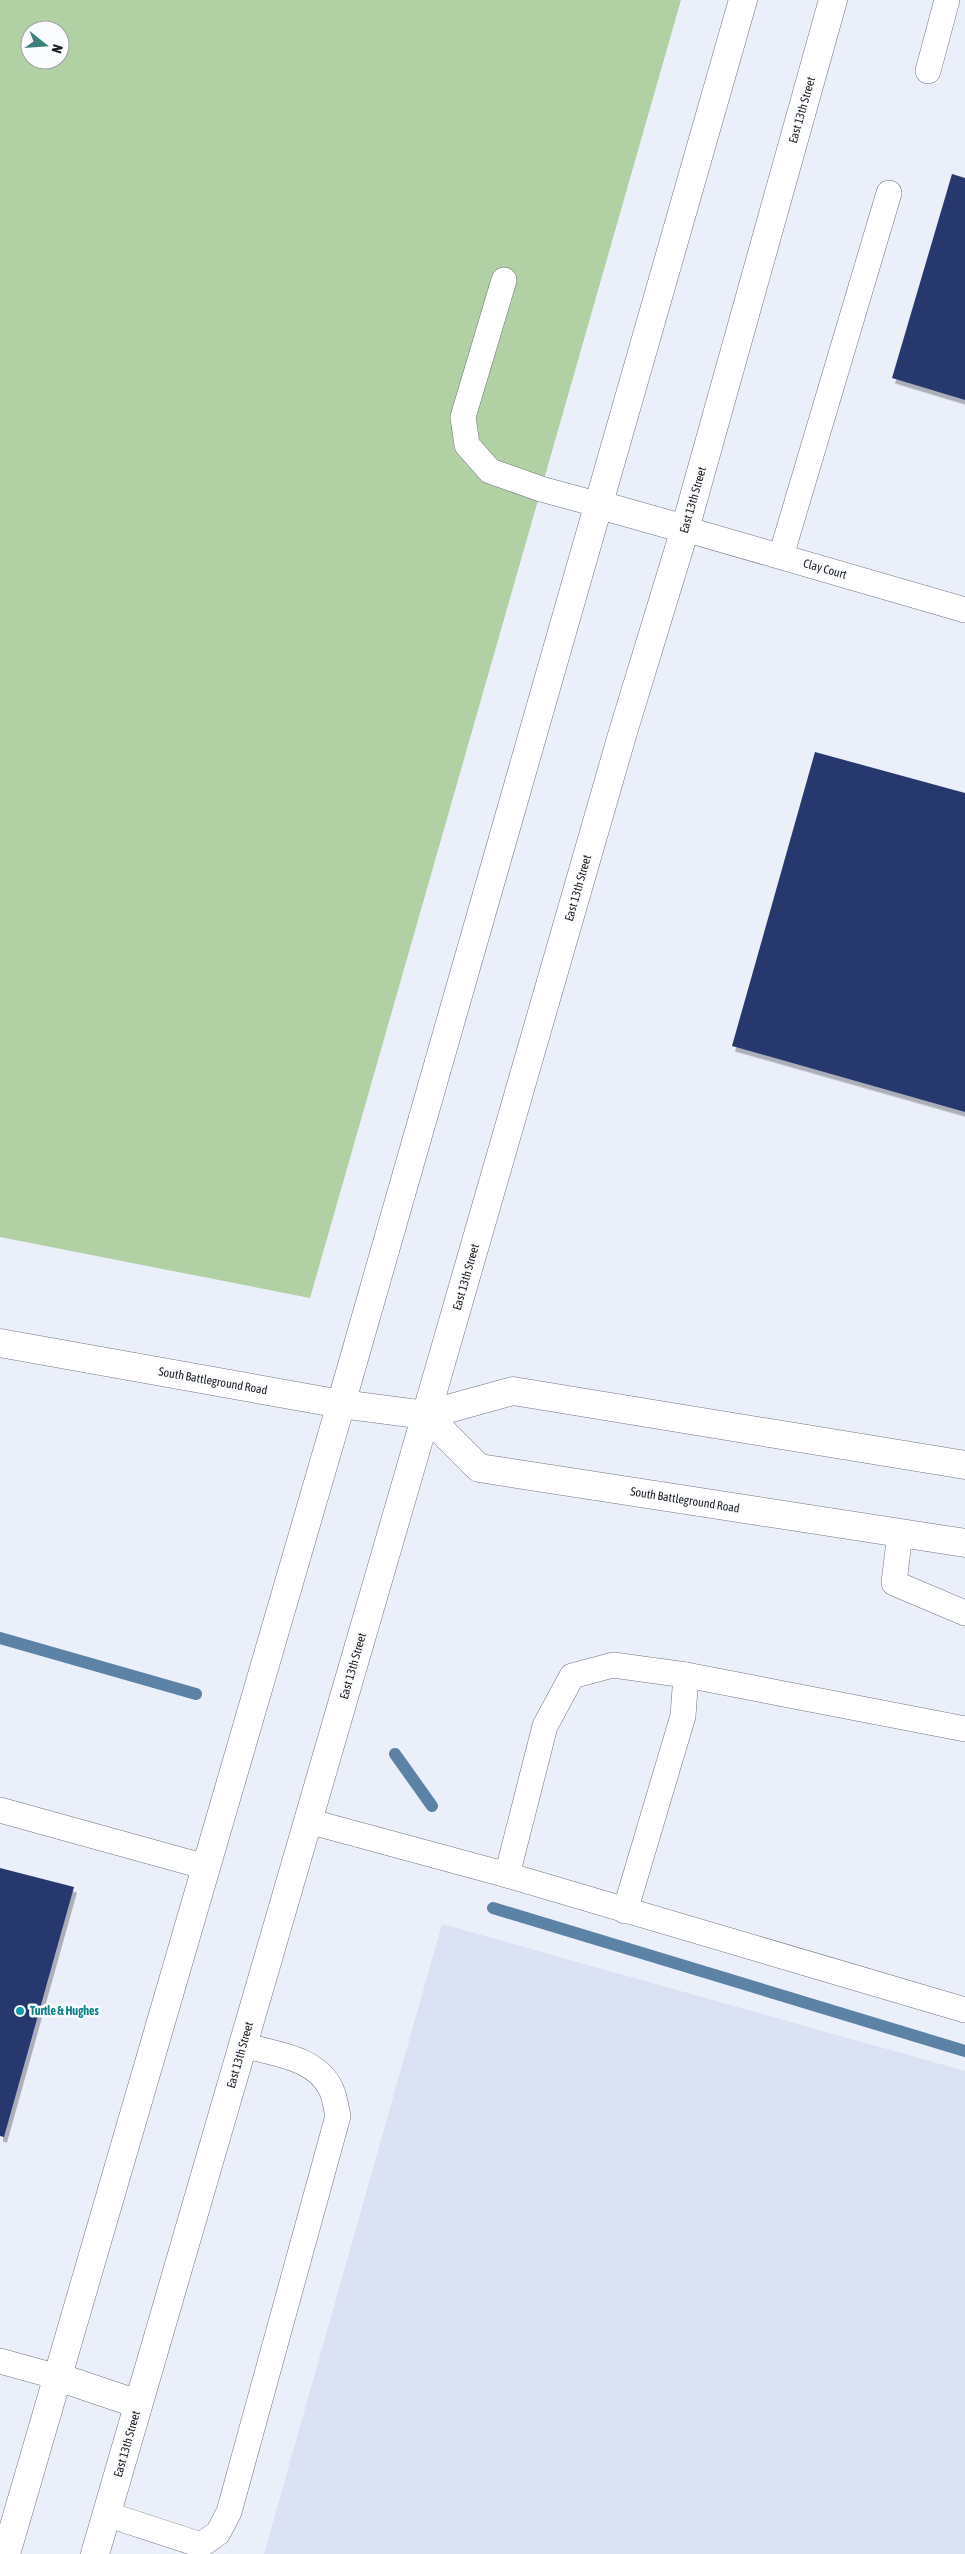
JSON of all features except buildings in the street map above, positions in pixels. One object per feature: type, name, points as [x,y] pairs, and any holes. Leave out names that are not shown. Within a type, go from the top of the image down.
[{"type":"main road","points":[[6,2554],[341,1404],[743,0]]},
{"type":"main road","name":"East 13th Street","points":[[95,2554],[620,742],[685,529],[833,0]]},
{"type":"main road","points":[[600,504],[685,529]]},
{"type":"main road","name":"South Battleground Road","points":[[0,1343],[341,1404],[426,1415],[513,1391],[965,1465]]},
{"type":"main road","name":"South Battleground Road","points":[[426,1415],[479,1468],[965,1543]]},
{"type":"main road","points":[[58,2377],[138,2404]]},
{"type":"lane","points":[[928,71],[947,0]]},
{"type":"lane","points":[[780,556],[889,193]]},
{"type":"lane","points":[[504,280],[463,417],[467,445],[490,471],[541,489],[600,504]]},
{"type":"lane","name":"Clay Court","points":[[685,529],[965,610]]},
{"type":"lane","points":[[900,1533],[894,1583],[965,1613]]},
{"type":"lane","points":[[507,1875],[545,1726],[572,1676],[613,1665],[686,1675],[965,1729]]},
{"type":"lane","points":[[625,1911],[683,1716],[686,1675]]},
{"type":"lane","points":[[0,1810],[206,1868]]},
{"type":"lane","points":[[308,1822],[507,1875],[965,2010]]},
{"type":"lane","points":[[106,2514],[201,2545],[218,2533],[229,2512],[338,2116],[332,2091],[323,2075],[309,2064],[243,2045]]},
{"type":"lane","points":[[0,2361],[58,2377]]},
{"type":"shaded area","points":[[442,1924],[965,2071],[965,2554],[264,2554]]},
{"type":"green space","points":[[0,0],[681,0],[310,1298],[0,1237]]},
{"type":"waterway","points":[[0,1638],[196,1694]]},
{"type":"waterway","points":[[395,1754],[432,1806]]},
{"type":"waterway","points":[[493,1908],[965,2051]]},
{"type":"place","name":"Turtle & Hughes","points":[[20,2011]]}]
